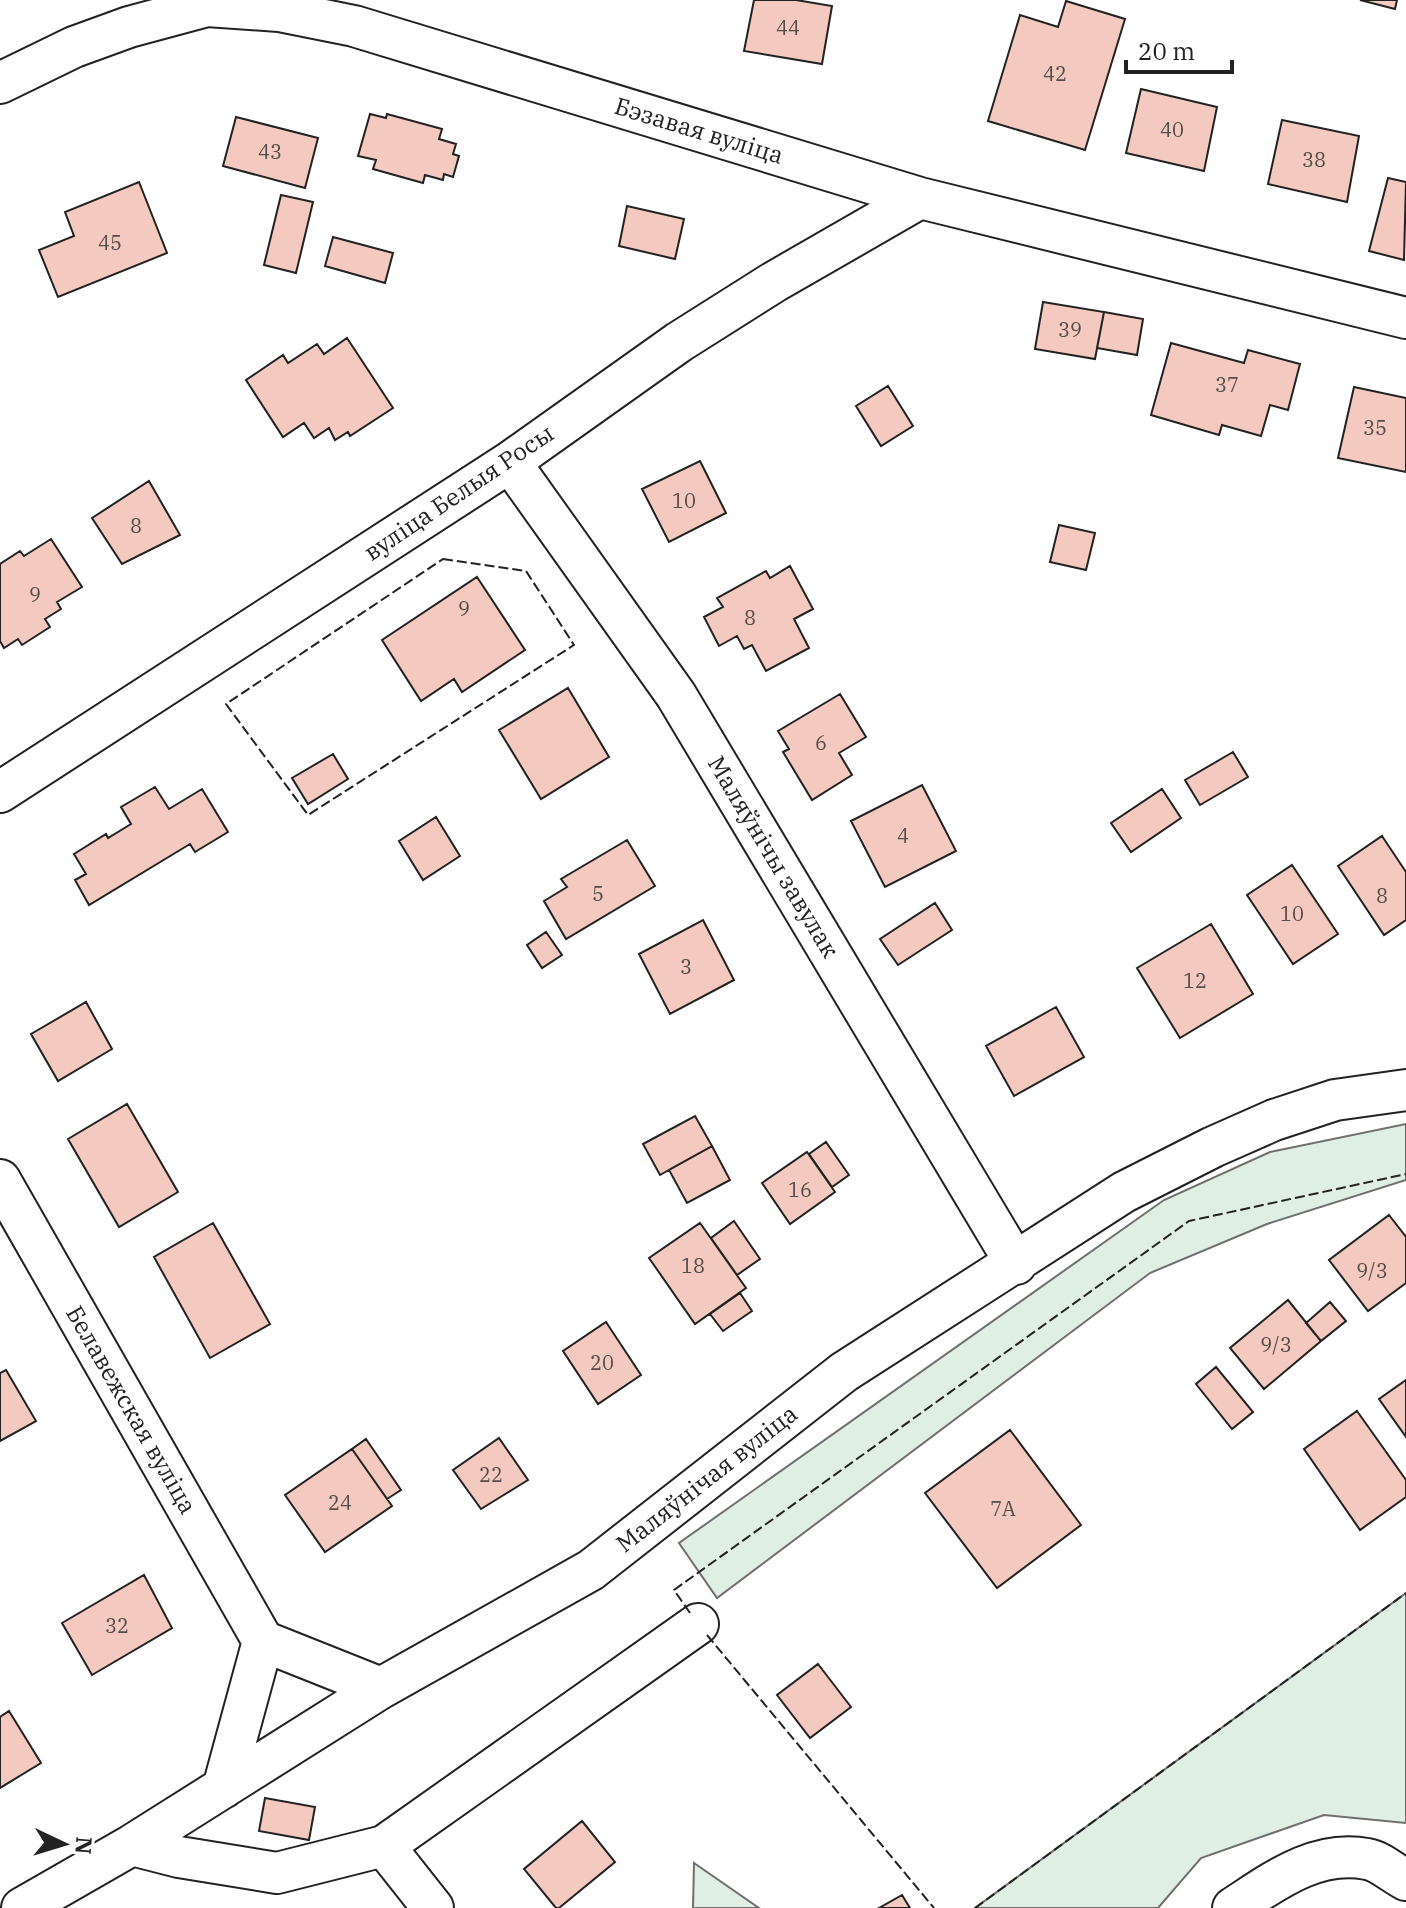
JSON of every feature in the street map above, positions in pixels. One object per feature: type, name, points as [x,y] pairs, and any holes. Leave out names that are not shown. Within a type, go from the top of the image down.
[{"type":"street","name":"Бэзавая вуліца","points":[[0,83],[74,47],[206,3],[279,11],[354,26],[920,198],[1406,318]]},
{"type":"street","name":"вуліца Белыя Росы","points":[[0,792],[510,462],[679,342],[774,282],[920,198]]},
{"type":"street","name":"Маляўнічы завулак","points":[[510,462],[676,695],[1016,1264]]},
{"type":"street","name":"Маляўнічая вуліца","points":[[22,1908],[132,1845],[381,1688],[591,1570],[844,1372],[1124,1192],[1274,1120],[1335,1100],[1406,1090]]},
{"type":"street","name":"Белавежская вуліца","points":[[0,1180],[263,1641]]},
{"type":"street","points":[[132,1845],[179,1857],[277,1873],[384,1846],[698,1624]]},
{"type":"street","points":[[223,1788],[263,1641],[381,1688]]},
{"type":"street","points":[[384,1846],[433,1908]]},
{"type":"street","points":[[1233,1908],[1272,1882],[1302,1867],[1329,1859],[1369,1859],[1406,1847]]},
{"type":"street","points":[[1369,1859],[1406,1880]]},
{"type":"green space","points":[[1406,1124],[1406,1180],[1267,1224],[1150,1273],[717,1598],[679,1543],[1164,1200],[1270,1152]]},
{"type":"green space","points":[[1406,1593],[1406,1823],[1324,1815],[1201,1858],[1158,1908],[975,1908]]},
{"type":"green space","points":[[694,1863],[759,1908],[693,1908]]},
{"type":"building","points":[[754,0],[796,0],[832,6],[822,64],[744,51]]},
{"type":"building","points":[[1360,0],[1397,0],[1395,9]]},
{"type":"building","points":[[1066,1],[1125,19],[1085,150],[988,121],[1020,15],[1058,27]]},
{"type":"building","points":[[1141,89],[1217,107],[1204,171],[1126,153]]},
{"type":"building","points":[[370,114],[386,118],[387,114],[442,129],[439,139],[456,144],[453,154],[459,156],[453,177],[444,174],[443,180],[425,175],[423,183],[373,169],[376,160],[358,156]]},
{"type":"building","points":[[236,117],[318,138],[305,188],[223,166]]},
{"type":"building","points":[[1282,120],[1359,136],[1347,202],[1268,184]]},
{"type":"building","points":[[1388,178],[1406,182],[1404,260],[1369,251]]},
{"type":"building","points":[[139,182],[167,253],[58,297],[39,250],[74,236],[65,212]]},
{"type":"building","points":[[281,195],[313,202],[296,273],[264,265]]},
{"type":"building","points":[[627,206],[684,219],[675,259],[619,246]]},
{"type":"building","points":[[333,237],[393,253],[385,283],[325,266]]},
{"type":"building","points":[[1043,302],[1104,312],[1095,359],[1035,349]]},
{"type":"building","points":[[1104,312],[1143,319],[1137,355],[1097,348]]},
{"type":"building","points":[[347,338],[393,408],[350,436],[348,432],[335,440],[329,428],[314,438],[304,423],[283,437],[246,380],[283,355],[288,363],[317,344],[324,354]]},
{"type":"building","points":[[1171,343],[1244,363],[1248,350],[1300,364],[1288,410],[1270,405],[1261,436],[1222,425],[1219,435],[1151,415]]},
{"type":"building","points":[[888,386],[913,426],[881,446],[856,406]]},
{"type":"building","points":[[1354,387],[1406,398],[1406,472],[1338,458]]},
{"type":"building","points":[[700,461],[726,513],[669,542],[642,489]]},
{"type":"building","points":[[149,481],[180,535],[122,564],[92,518]]},
{"type":"building","points":[[1059,525],[1095,533],[1086,570],[1050,562]]},
{"type":"building","points":[[51,539],[82,587],[57,602],[61,609],[45,619],[50,627],[22,645],[18,639],[4,648],[0,641],[0,564],[20,551],[24,556]]},
{"type":"building","points":[[790,566],[813,609],[794,619],[809,648],[766,671],[752,645],[744,649],[737,636],[719,646],[704,617],[723,607],[717,598],[766,571],[770,578]]},
{"type":"building","points":[[477,577],[525,650],[462,692],[454,679],[421,701],[382,640]]},
{"type":"building","points":[[568,688],[609,757],[541,799],[499,730]]},
{"type":"building","points":[[840,694],[866,737],[839,753],[852,775],[812,800],[783,752],[789,749],[778,731]]},
{"type":"building","points":[[1233,752],[1248,777],[1200,805],[1185,780]]},
{"type":"building","points":[[333,754],[348,779],[308,804],[292,778]]},
{"type":"building","points":[[922,785],[956,851],[885,887],[851,821]]},
{"type":"building","points":[[155,787],[169,809],[202,789],[228,832],[195,852],[190,844],[89,905],[75,880],[86,874],[74,854],[106,834],[108,838],[131,824],[121,807]]},
{"type":"building","points":[[1162,789],[1181,818],[1131,852],[1111,823]]},
{"type":"building","points":[[436,817],[460,856],[423,880],[399,841]]},
{"type":"building","points":[[1382,836],[1406,872],[1406,920],[1384,935],[1338,866]]},
{"type":"building","points":[[627,840],[655,886],[566,939],[544,901],[567,887],[561,879]]},
{"type":"building","points":[[1292,865],[1338,934],[1293,964],[1247,895]]},
{"type":"building","points":[[935,903],[952,930],[898,965],[880,939]]},
{"type":"building","points":[[703,920],[734,980],[670,1014],[639,954]]},
{"type":"building","points":[[1211,924],[1253,994],[1180,1038],[1137,968]]},
{"type":"building","points":[[546,932],[562,955],[542,968],[527,945]]},
{"type":"building","points":[[86,1002],[112,1049],[58,1081],[31,1034]]},
{"type":"building","points":[[1056,1007],[1084,1057],[1014,1096],[986,1046]]},
{"type":"building","points":[[127,1104],[178,1192],[119,1227],[68,1139]]},
{"type":"building","points":[[695,1116],[712,1146],[660,1175],[643,1144]]},
{"type":"building","points":[[826,1142],[849,1175],[832,1187],[809,1154]]},
{"type":"building","points":[[712,1146],[730,1180],[687,1203],[669,1170]]},
{"type":"building","points":[[807,1152],[835,1192],[790,1224],[762,1183]]},
{"type":"building","points":[[1389,1215],[1406,1237],[1406,1283],[1368,1311],[1329,1260]]},
{"type":"building","points":[[734,1221],[760,1259],[737,1275],[711,1238]]},
{"type":"building","points":[[213,1223],[270,1324],[210,1358],[154,1257]]},
{"type":"building","points":[[700,1223],[746,1288],[695,1324],[649,1258]]},
{"type":"building","points":[[740,1293],[752,1311],[723,1331],[710,1314]]},
{"type":"building","points":[[1288,1300],[1321,1341],[1264,1389],[1230,1348]]},
{"type":"building","points":[[1330,1302],[1346,1321],[1321,1341],[1306,1323]]},
{"type":"building","points":[[606,1322],[641,1375],[598,1404],[563,1351]]},
{"type":"building","points":[[1216,1367],[1253,1412],[1232,1429],[1196,1384]]},
{"type":"building","points":[[6,1370],[36,1421],[0,1441],[0,1373]]},
{"type":"building","points":[[1406,1380],[1406,1437],[1379,1399]]},
{"type":"building","points":[[1357,1411],[1406,1480],[1406,1497],[1360,1530],[1304,1449]]},
{"type":"building","points":[[1010,1430],[1081,1525],[997,1588],[925,1493]]},
{"type":"building","points":[[499,1438],[528,1480],[481,1509],[453,1470]]},
{"type":"building","points":[[366,1439],[401,1490],[387,1499],[352,1449]]},
{"type":"building","points":[[352,1449],[392,1506],[325,1552],[285,1495]]},
{"type":"building","points":[[144,1575],[172,1628],[92,1675],[62,1623]]},
{"type":"building","points":[[818,1664],[851,1707],[810,1738],[777,1695]]},
{"type":"building","points":[[9,1711],[41,1763],[0,1788],[0,1717]]},
{"type":"building","points":[[265,1798],[315,1807],[309,1840],[259,1831]]},
{"type":"building","points":[[582,1821],[615,1862],[556,1908],[524,1869]]},
{"type":"building","points":[[902,1895],[910,1908],[879,1908]]},
{"type":"fence","points":[[443,559],[526,571],[574,645],[308,815],[226,704],[443,559]]},
{"type":"fence","points":[[690,1613],[674,1590],[1189,1221],[1406,1174]]},
{"type":"fence","points":[[975,1908],[1406,1593]]},
{"type":"fence","points":[[707,1635],[934,1908]]}]
